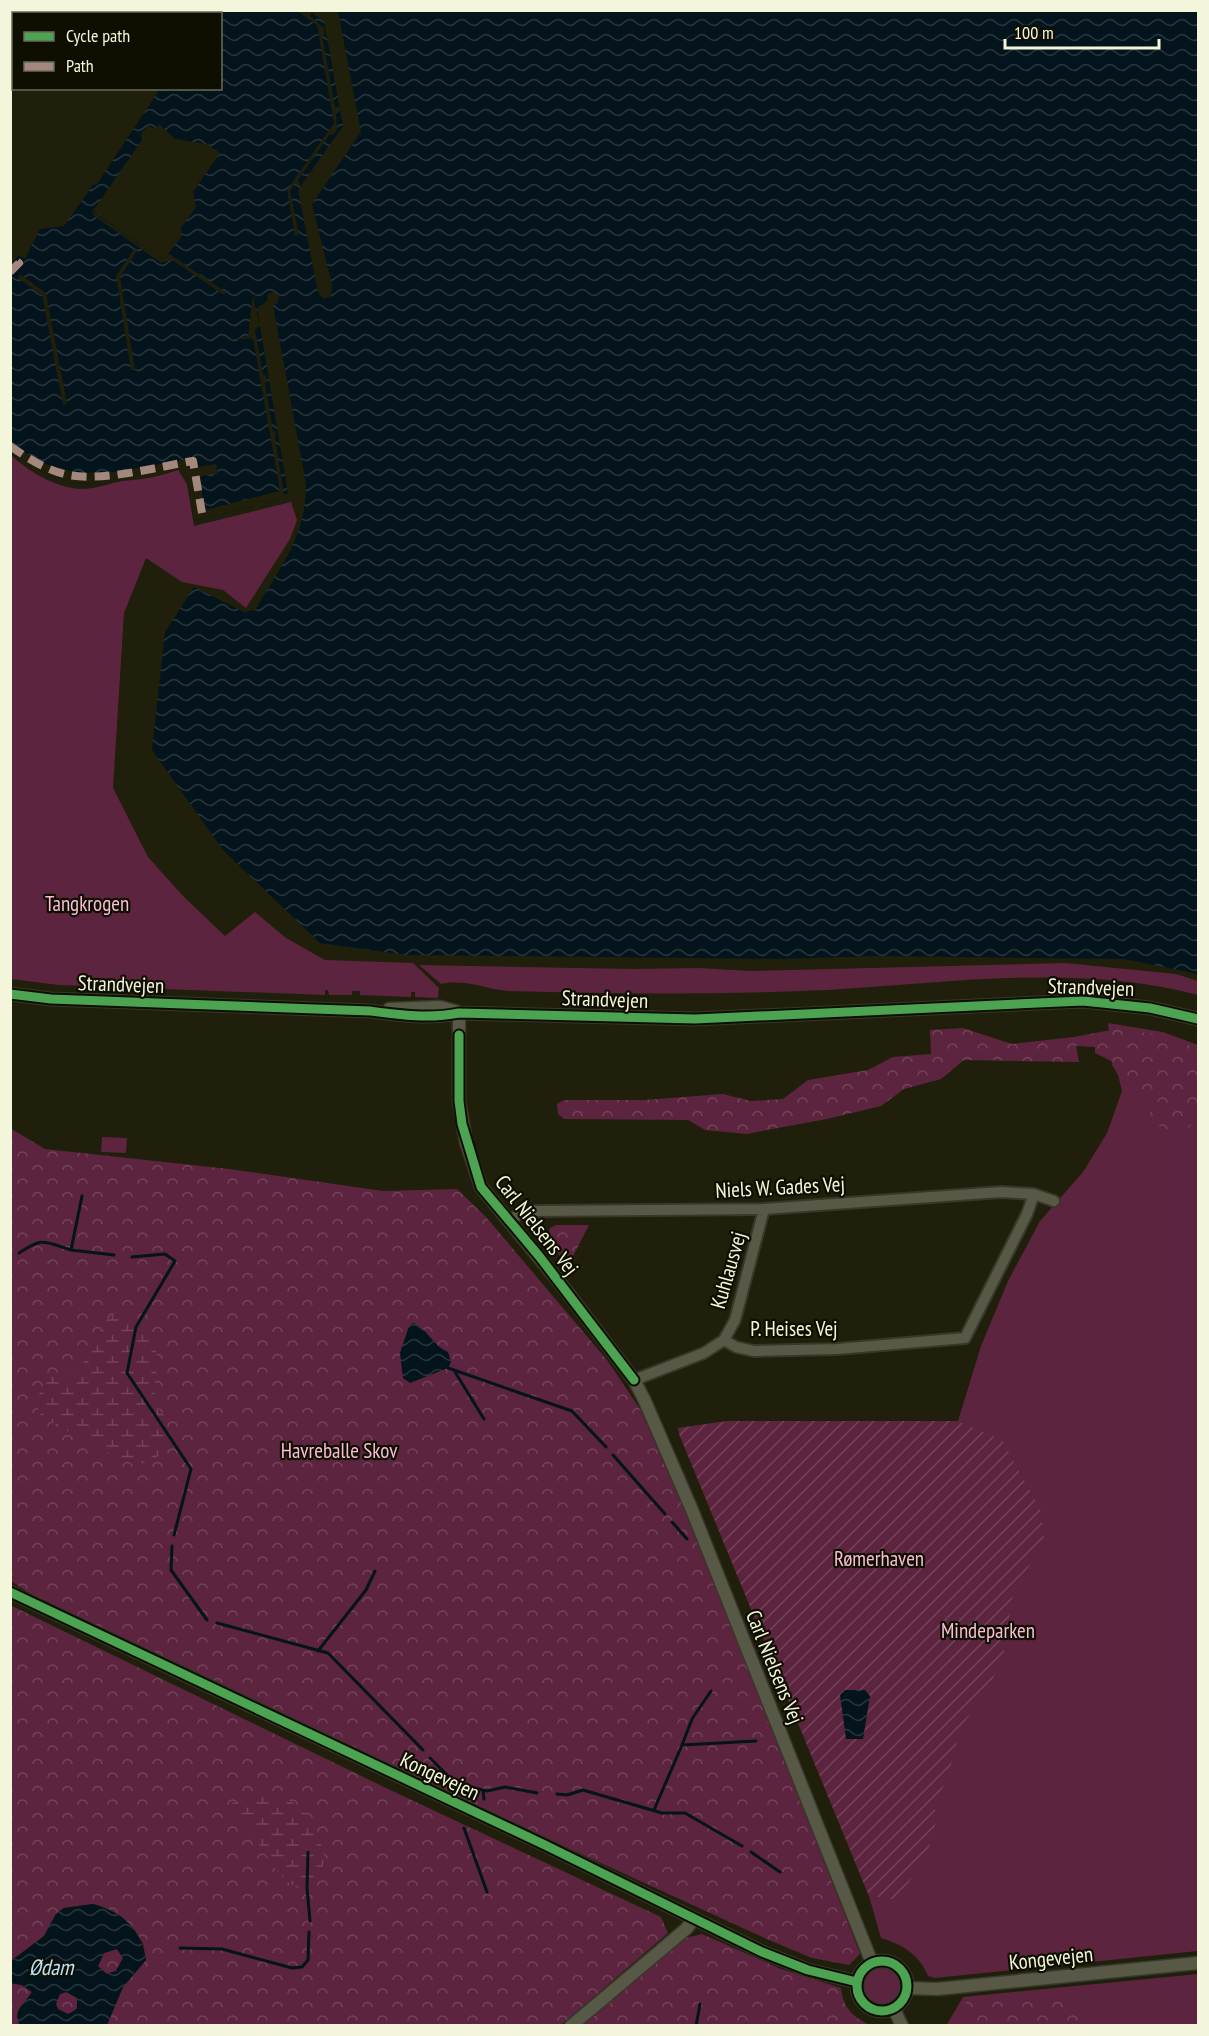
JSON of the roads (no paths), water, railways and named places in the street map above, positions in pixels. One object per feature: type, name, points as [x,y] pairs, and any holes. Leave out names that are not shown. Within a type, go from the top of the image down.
[{"type":"street","name":"Strandvejen","points":[[10,994],[51,999],[370,1011],[405,1016],[440,1017],[459,1013],[695,1019],[1083,1001],[1150,1008],[1198,1019]]},
{"type":"street","name":"Carl Nielsens Vej","points":[[459,1013],[459,1101],[466,1142],[481,1187],[634,1380],[692,1510],[872,1963]]},
{"type":"street","name":"Niels W. Gades Vej","points":[[510,1221],[518,1215],[536,1211],[764,1209],[1001,1192],[1034,1194],[1054,1201]]},
{"type":"street","name":"P. Heises Vej","points":[[634,1380],[704,1353],[724,1340],[736,1347],[754,1351],[837,1349],[965,1338],[1027,1214],[1034,1194]]},
{"type":"street","name":"Kuhlausvej","points":[[724,1340],[735,1320],[764,1209]]},
{"type":"street","name":"Kongevejen","points":[[10,1592],[547,1846],[784,1961],[808,1970],[856,1982]]},
{"type":"street","points":[[571,2025],[686,1929],[694,1919]]},
{"type":"street","points":[[881,1961],[896,1965],[904,1975],[907,1988],[901,2003],[894,2009],[880,2012],[867,2007],[858,1996],[856,1982],[861,1971],[872,1963],[881,1961]]},
{"type":"street","name":"Kongevejen","points":[[907,1988],[937,1989],[1198,1963]]},
{"type":"street","points":[[894,2009],[902,2025]]},
{"type":"water","points":[[138,11],[309,11],[324,21],[343,126],[298,190],[318,292],[323,299],[331,296],[332,285],[312,204],[361,132],[338,11],[1198,11],[1198,974],[1124,959],[877,956],[776,959],[407,955],[320,943],[223,850],[152,750],[165,632],[194,587],[244,612],[255,610],[283,565],[302,520],[306,484],[273,305],[278,303],[279,295],[274,292],[268,294],[267,301],[257,308],[288,493],[279,500],[194,521],[184,466],[124,476],[104,483],[76,484],[48,475],[11,450],[11,266],[18,255],[25,259],[40,229],[64,226],[93,185],[97,184],[157,90],[222,90],[222,12]],"holes":[[[159,124],[175,139],[207,144],[220,153],[193,192],[196,207],[181,228],[182,236],[166,257],[158,258],[93,211],[142,140],[141,134],[147,126],[156,128]]]},
{"type":"water","points":[[413,1323],[448,1352],[451,1362],[448,1368],[410,1383],[403,1378],[400,1353],[409,1326]]},
{"type":"water","points":[[845,1690],[865,1690],[870,1696],[863,1739],[846,1739],[840,1695]]},
{"type":"water","name":"Ødam","points":[[93,1904],[122,1917],[140,1939],[146,1960],[123,1987],[107,2025],[20,2025],[18,2011],[32,1992],[22,1985],[11,1983],[11,1961],[44,1936],[56,1914],[64,1908]],"holes":[[[117,1949],[123,1958],[116,1971],[107,1974],[98,1966],[104,1953]],[[66,1992],[77,1998],[77,2009],[68,2014],[58,2009],[56,2004],[60,1994]]]},
{"type":"waterway","points":[[82,1196],[71,1250],[114,1255]]},
{"type":"waterway","points":[[19,1253],[40,1242],[71,1250]]},
{"type":"waterway","points":[[132,1257],[165,1254],[175,1261],[136,1327],[127,1373],[191,1469],[174,1535]]},
{"type":"waterway","points":[[448,1368],[572,1411],[606,1447]]},
{"type":"waterway","points":[[455,1372],[484,1419]]},
{"type":"waterway","points":[[613,1455],[665,1514]]},
{"type":"waterway","points":[[672,1522],[687,1539]]},
{"type":"waterway","points":[[172,1546],[171,1570],[207,1620]]},
{"type":"waterway","points":[[318,1651],[366,1590],[375,1571]]},
{"type":"waterway","points":[[217,1623],[328,1653],[423,1750]]},
{"type":"waterway","points":[[682,1745],[692,1719],[711,1691]]},
{"type":"waterway","points":[[654,1810],[682,1745],[756,1741]]},
{"type":"waterway","points":[[430,1758],[456,1784],[487,1791],[505,1787],[537,1793]]},
{"type":"waterway","points":[[483,1790],[484,1799]]},
{"type":"waterway","points":[[557,1794],[567,1795],[583,1790],[662,1813],[685,1813],[742,1846]]},
{"type":"waterway","points":[[464,1828],[487,1892]]},
{"type":"waterway","points":[[308,1852],[307,1888],[310,1921]]},
{"type":"waterway","points":[[751,1852],[780,1872]]},
{"type":"waterway","points":[[180,1948],[222,1949],[292,1968],[302,1967],[308,1960],[309,1932]]},
{"type":"waterway","points":[[696,2026],[700,2004]]},
{"type":"park label","name":"Tangkrogen","points":[[87,903]]},
{"type":"park label","name":"Havreballe Skov","points":[[339,1450]]},
{"type":"park label","name":"Rømerhaven","points":[[879,1558]]},
{"type":"park label","name":"Mindeparken","points":[[988,1630]]}]
